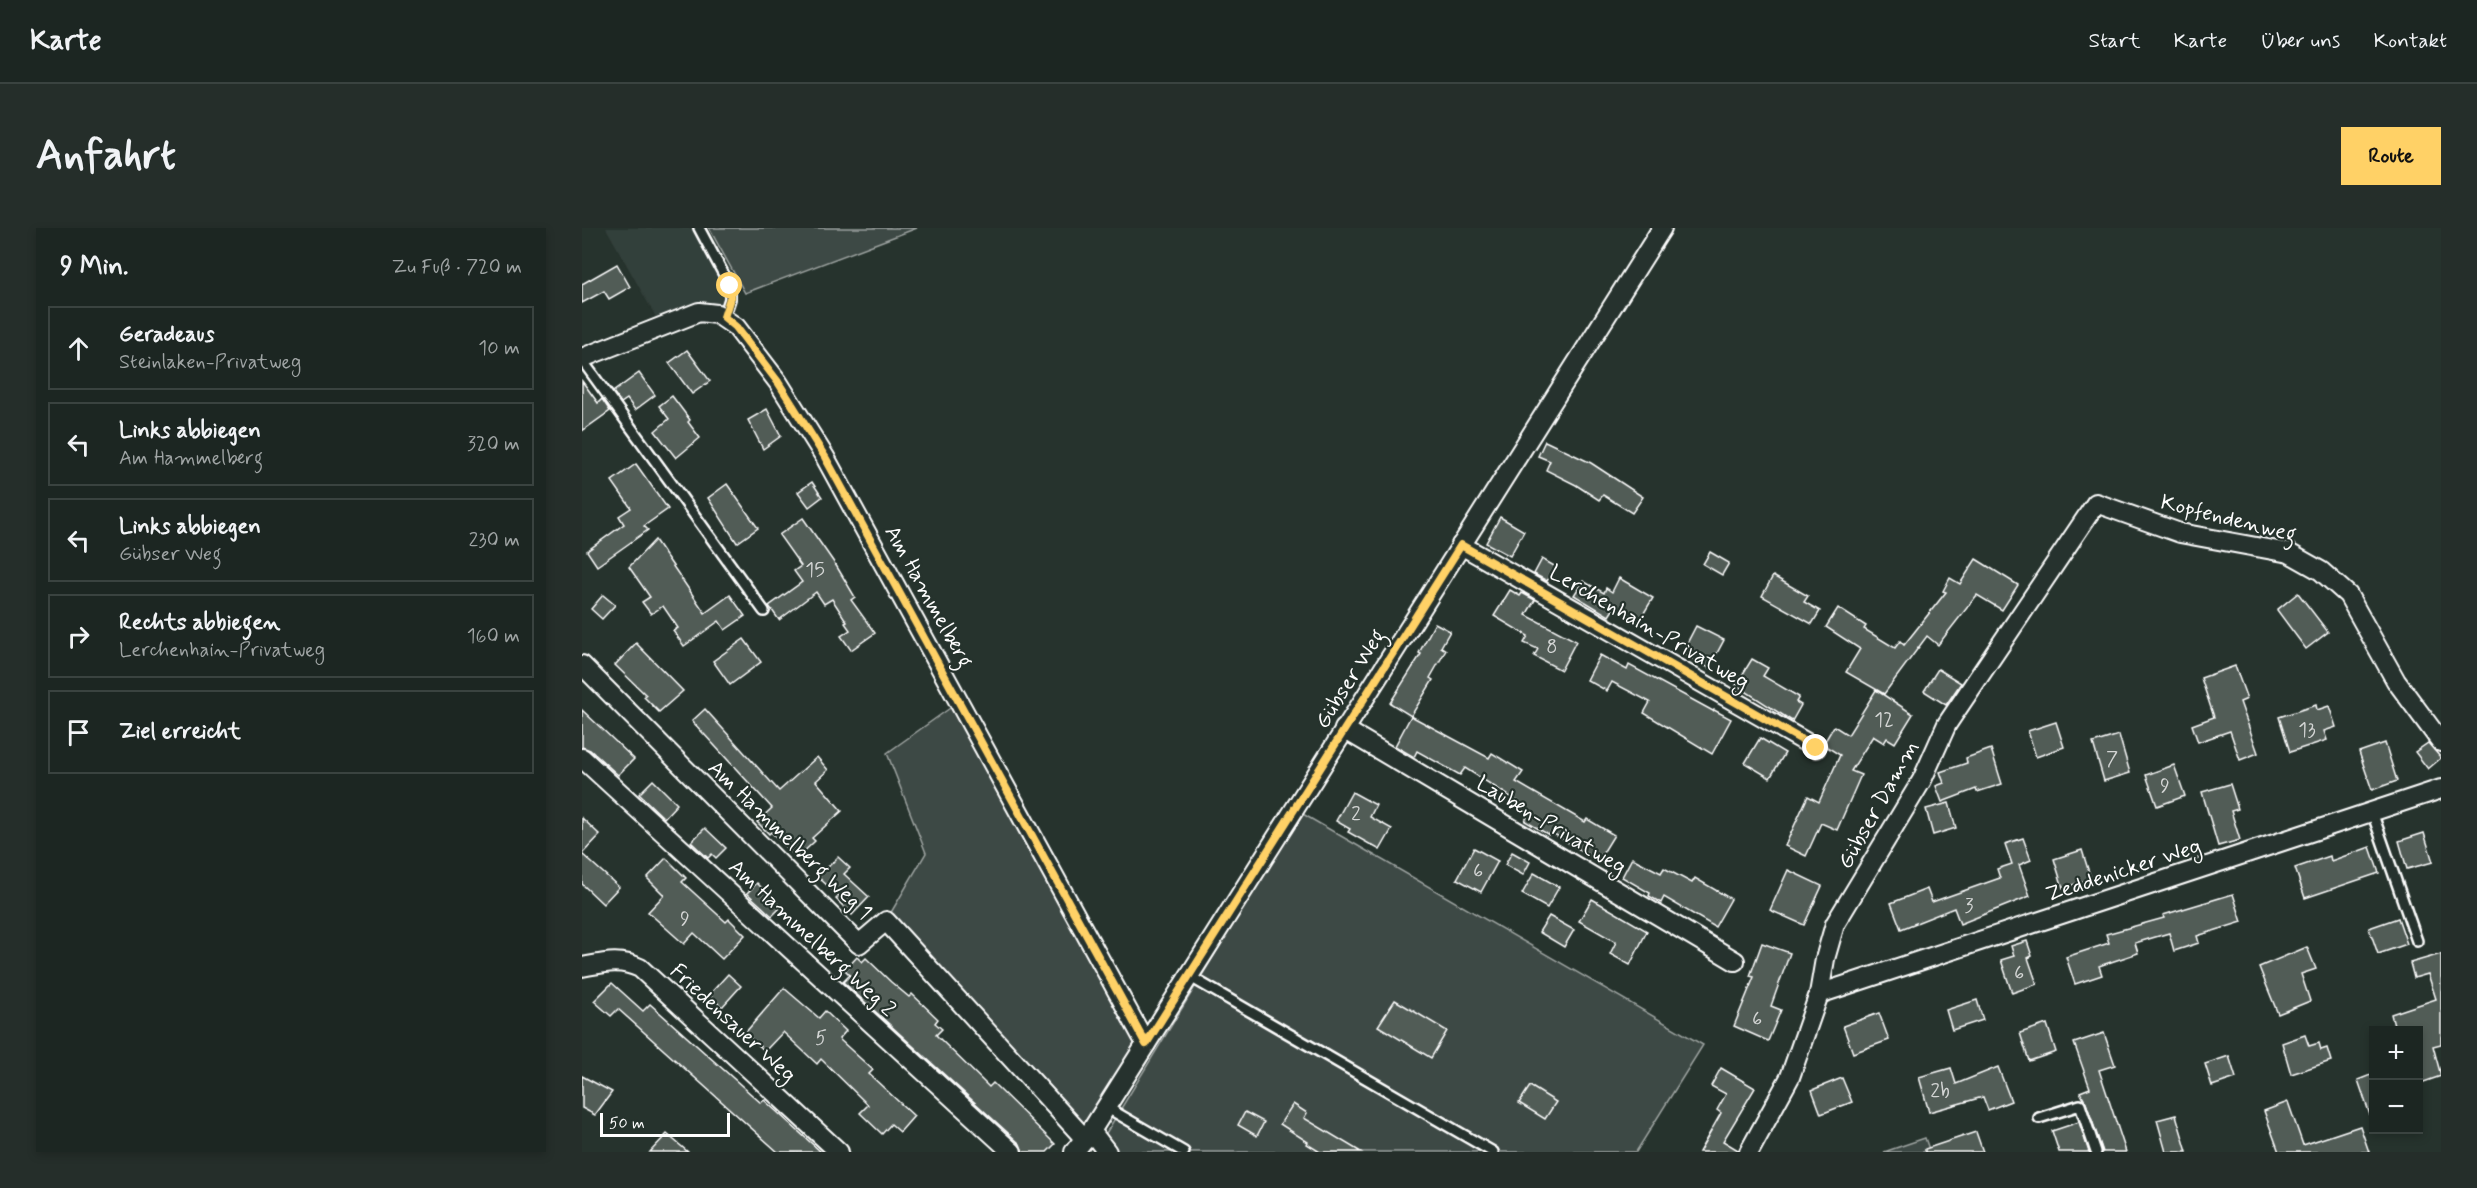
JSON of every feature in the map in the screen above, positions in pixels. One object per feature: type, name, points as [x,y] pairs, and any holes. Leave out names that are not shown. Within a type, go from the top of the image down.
[{"type":"street","name":"Gübser Weg","points":[[1084,1141],[1662,228]]},
{"type":"street","points":[[582,359],[699,312],[710,312],[724,317]]},
{"type":"street","name":"Am Hammelberg","points":[[724,317],[736,327],[778,382],[825,457],[1146,1044]]},
{"type":"street","name":"Kopfendenweg","points":[[2096,502],[2180,533],[2289,553],[2321,571],[2348,595],[2396,681],[2441,742]]},
{"type":"street","name":"Gübser Damm","points":[[1749,1152],[1790,1077],[1819,994],[1825,959],[1835,924],[1922,780],[1947,724],[2096,502]]},
{"type":"street","name":"Lerchenhain-Privatweg","points":[[1461,545],[1816,748]]},
{"type":"street","name":"Am Hammelberg Weg 1","points":[[582,665],[859,944],[886,921],[1084,1141]]},
{"type":"street","name":"Lauben-Privatweg","points":[[1344,729],[1735,961]]},
{"type":"street","name":"Am Hammelberg Weg 2","points":[[582,758],[1012,1152]]},
{"type":"street","name":"Zeddenicker Weg","points":[[1819,994],[2441,789]]},
{"type":"street","name":"Friedensauer Weg","points":[[582,967],[616,961],[628,962],[640,968],[839,1152]]},
{"type":"street","points":[[1084,1141],[1107,1152]]},
{"type":"lane","points":[[699,228],[730,286],[731,295],[724,317]]},
{"type":"lane","points":[[582,359],[764,611]]},
{"type":"lane","points":[[2372,812],[2417,941]]},
{"type":"lane","points":[[1189,976],[1493,1152]]},
{"type":"lane","points":[[2039,1119],[2080,1105],[2100,1152]]},
{"type":"lane","points":[[1106,1107],[1184,1152]]},
{"type":"shaded area","points":[[606,228],[699,228],[729,282],[724,317],[662,328]]},
{"type":"shaded area","points":[[709,228],[917,228],[745,293]]},
{"type":"shaded area","points":[[960,701],[1146,1044],[1085,1139],[886,921],[926,853],[887,753]]},
{"type":"shaded area","points":[[1301,813],[1703,1045],[1636,1152],[1113,1152],[1103,1138]]},
{"type":"shaded area","points":[[1925,1138],[1930,1152],[1884,1152]]},
{"type":"building","points":[[617,264],[630,287],[609,299],[604,291],[582,303],[582,284]]},
{"type":"building","points":[[687,350],[710,381],[692,394],[669,363]]},
{"type":"building","points":[[639,373],[655,395],[635,410],[627,399],[621,403],[613,392]]},
{"type":"building","points":[[582,381],[598,403],[602,399],[610,411],[582,431]]},
{"type":"building","points":[[672,396],[700,438],[676,458],[655,431],[669,419],[659,406]]},
{"type":"building","points":[[767,409],[781,436],[763,449],[748,420]]},
{"type":"building","points":[[1545,441],[1591,463],[1643,497],[1632,513],[1603,495],[1599,500],[1546,470],[1550,461],[1538,456]]},
{"type":"building","points":[[636,464],[668,509],[644,526],[648,530],[597,566],[587,551],[624,524],[619,516],[631,508],[612,481]]},
{"type":"building","points":[[812,482],[822,497],[809,507],[798,492]]},
{"type":"building","points":[[727,484],[758,528],[737,543],[708,498]]},
{"type":"building","points":[[1500,517],[1524,531],[1510,556],[1486,543]]},
{"type":"building","points":[[803,518],[855,597],[851,600],[875,633],[851,650],[841,636],[850,630],[832,599],[824,604],[816,592],[779,620],[769,606],[802,582],[794,571],[801,566],[779,535]]},
{"type":"building","points":[[655,540],[705,613],[730,595],[745,616],[725,630],[719,621],[684,646],[673,631],[678,628],[663,606],[651,614],[642,602],[650,597],[629,567]]},
{"type":"building","points":[[1710,552],[1729,563],[1722,575],[1703,564]]},
{"type":"building","points":[[1542,559],[1556,567],[1547,581],[1534,574]]},
{"type":"building","points":[[1976,559],[2018,585],[2002,610],[1977,595],[1938,645],[1927,636],[1884,694],[1846,672],[1860,649],[1826,627],[1838,608],[1866,626],[1864,629],[1895,648],[1900,641],[1904,645],[1946,592],[1943,591],[1950,578],[1960,584]]},
{"type":"building","points":[[1773,576],[1808,596],[1804,602],[1820,611],[1812,624],[1762,596]]},
{"type":"building","points":[[1619,578],[1653,598],[1638,623],[1614,608],[1609,616],[1574,595],[1583,581],[1604,593],[1606,588],[1612,592]]},
{"type":"building","points":[[1510,590],[1520,596],[1522,593],[1535,600],[1526,615],[1576,641],[1561,670],[1534,656],[1538,649],[1524,643],[1528,636],[1494,616]]},
{"type":"building","points":[[2298,593],[2328,632],[2306,649],[2277,610]]},
{"type":"building","points":[[603,595],[615,605],[602,619],[591,609]]},
{"type":"building","points":[[1435,623],[1450,631],[1441,647],[1446,650],[1430,678],[1433,680],[1411,716],[1390,703],[1421,654],[1419,653]]},
{"type":"building","points":[[1696,626],[1724,640],[1709,668],[1682,653]]},
{"type":"building","points":[[744,639],[761,662],[730,685],[713,661]]},
{"type":"building","points":[[636,643],[683,691],[659,712],[644,697],[646,695],[615,665]]},
{"type":"building","points":[[1600,655],[1627,670],[1629,665],[1731,719],[1712,754],[1644,713],[1650,702],[1612,682],[1607,691],[1587,680]]},
{"type":"building","points":[[1752,659],[1768,668],[1763,676],[1799,697],[1796,702],[1801,705],[1792,721],[1736,685]]},
{"type":"building","points":[[2235,666],[2247,699],[2240,702],[2258,753],[2240,760],[2230,731],[2198,742],[2192,725],[2214,717],[2201,678]]},
{"type":"building","points":[[1938,669],[1961,683],[1946,705],[1924,691]]},
{"type":"building","points":[[1876,690],[1913,714],[1895,743],[1887,738],[1884,743],[1873,736],[1851,771],[1861,775],[1837,830],[1821,823],[1806,856],[1785,846],[1808,796],[1819,802],[1840,755],[1827,747],[1825,741],[1834,726],[1848,735]]},
{"type":"building","points":[[2316,705],[2317,710],[2329,706],[2336,727],[2324,731],[2327,740],[2290,752],[2279,717]]},
{"type":"building","points":[[705,709],[779,791],[817,757],[828,770],[816,781],[842,811],[812,838],[815,841],[797,858],[771,832],[769,834],[757,822],[772,808],[692,721]]},
{"type":"building","points":[[582,710],[634,759],[618,775],[590,750],[582,747]]},
{"type":"building","points":[[1411,716],[1489,758],[1492,753],[1523,772],[1516,782],[1585,822],[1587,819],[1614,835],[1598,861],[1551,832],[1549,835],[1525,821],[1529,812],[1523,809],[1525,806],[1465,768],[1460,775],[1417,751],[1414,757],[1395,746]]},
{"type":"building","points":[[2056,722],[2064,747],[2036,757],[2028,731]]},
{"type":"building","points":[[2119,735],[2130,773],[2104,781],[2093,743]]},
{"type":"building","points":[[1760,738],[1785,753],[1770,778],[1745,763]]},
{"type":"building","points":[[2385,743],[2397,781],[2372,790],[2359,752]]},
{"type":"building","points":[[2428,743],[2441,758],[2428,769],[2415,752]]},
{"type":"building","points":[[1991,749],[2002,784],[1977,792],[1976,789],[1942,802],[1936,786],[1944,783],[1940,772],[1967,763],[1966,758]]},
{"type":"building","points":[[2174,765],[2185,796],[2157,806],[2146,775]]},
{"type":"building","points":[[653,780],[677,804],[664,818],[639,794]]},
{"type":"building","points":[[2230,784],[2238,809],[2231,811],[2240,840],[2218,846],[2202,792]]},
{"type":"building","points":[[1352,792],[1376,805],[1370,817],[1392,829],[1380,850],[1348,832],[1350,829],[1336,821]]},
{"type":"building","points":[[1949,803],[1956,828],[1933,835],[1926,809]]},
{"type":"building","points":[[582,818],[600,835],[582,854]]},
{"type":"building","points":[[705,828],[726,848],[716,858],[712,854],[708,858],[691,842]]},
{"type":"building","points":[[2424,833],[2433,862],[2407,869],[2399,841]]},
{"type":"building","points":[[2023,838],[2031,860],[2019,865],[2030,896],[1960,924],[1954,908],[1901,929],[1891,903],[1927,889],[1932,902],[2000,878],[1997,869],[2012,864],[2005,844]]},
{"type":"building","points":[[2370,847],[2379,873],[2305,898],[2295,868],[2330,856],[2331,861]]},
{"type":"building","points":[[1474,848],[1498,861],[1481,892],[1457,879]]},
{"type":"building","points":[[2082,850],[2091,879],[2063,888],[2054,859]]},
{"type":"building","points":[[1512,852],[1530,862],[1523,875],[1505,865]]},
{"type":"building","points":[[582,854],[619,887],[603,904],[582,884]]},
{"type":"building","points":[[838,857],[850,868],[844,874],[869,897],[852,915],[836,899],[839,896],[818,877]]},
{"type":"building","points":[[666,858],[686,878],[682,882],[726,922],[729,919],[745,935],[722,959],[694,933],[684,944],[648,912],[664,895],[647,878]]},
{"type":"building","points":[[1632,858],[1661,873],[1664,868],[1692,883],[1695,878],[1731,899],[1715,927],[1664,897],[1661,903],[1649,896],[1650,893],[1622,877]]},
{"type":"building","points":[[1788,870],[1822,886],[1804,925],[1770,910]]},
{"type":"building","points":[[1534,873],[1559,887],[1547,908],[1522,894]]},
{"type":"building","points":[[757,883],[781,907],[772,916],[747,893]]},
{"type":"building","points":[[2233,894],[2242,922],[2197,936],[2199,943],[2174,951],[2169,933],[2135,943],[2138,953],[2099,966],[2102,975],[2075,984],[2066,957],[2109,943],[2106,934],[2164,918],[2163,915]]},
{"type":"building","points":[[1592,899],[1647,931],[1630,965],[1610,954],[1616,942],[1579,921]]},
{"type":"building","points":[[1549,916],[1574,930],[1564,947],[1539,932]]},
{"type":"building","points":[[2398,918],[2407,944],[2378,954],[2369,928]]},
{"type":"building","points":[[2027,941],[2032,956],[2028,958],[2037,984],[2012,993],[2001,960],[2014,956],[2011,946]]},
{"type":"building","points":[[1762,943],[1790,953],[1771,1006],[1781,1010],[1768,1041],[1734,1026],[1754,977],[1750,976]]},
{"type":"building","points":[[2307,947],[2316,969],[2301,974],[2310,1001],[2278,1014],[2259,967]]},
{"type":"building","points":[[2441,954],[2441,1044],[2433,1046],[2441,1076],[2423,1082],[2423,1026],[2394,1026],[2391,1014],[2436,999],[2428,974],[2414,978],[2410,963]]},
{"type":"building","points":[[857,957],[862,962],[866,958],[909,997],[912,994],[938,1019],[935,1023],[942,1029],[936,1035],[989,1087],[993,1083],[1055,1144],[1047,1152],[1023,1152],[1020,1144],[843,982],[850,975],[845,970]]},
{"type":"building","points":[[728,974],[741,986],[722,1007],[709,995]]},
{"type":"building","points":[[612,983],[643,1011],[650,1004],[761,1103],[764,1100],[821,1152],[778,1152],[618,1009],[611,1016],[594,1001]]},
{"type":"building","points":[[784,988],[819,1018],[825,1011],[846,1031],[839,1039],[873,1070],[869,1074],[914,1116],[900,1132],[891,1124],[882,1134],[860,1113],[868,1105],[821,1059],[817,1064],[783,1032],[765,1051],[745,1033]]},
{"type":"building","points":[[1395,1000],[1447,1031],[1431,1058],[1378,1026]]},
{"type":"building","points":[[1977,1000],[1983,1020],[1952,1030],[1946,1010]]},
{"type":"building","points":[[1879,1013],[1889,1040],[1853,1053],[1843,1026]]},
{"type":"building","points":[[2047,1024],[2056,1052],[2029,1061],[2020,1033]]},
{"type":"building","points":[[2104,1033],[2115,1065],[2099,1070],[2126,1152],[2103,1152],[2080,1092],[2090,1088],[2074,1043]]},
{"type":"building","points":[[2305,1035],[2309,1046],[2319,1043],[2321,1050],[2327,1048],[2331,1061],[2291,1074],[2282,1043]]},
{"type":"building","points":[[2229,1056],[2236,1078],[2212,1086],[2205,1064]]},
{"type":"building","points":[[1998,1067],[2011,1101],[1988,1110],[1983,1097],[1929,1112],[1919,1077],[1951,1068],[1956,1084]]},
{"type":"building","points":[[1721,1068],[1755,1088],[1723,1141],[1738,1152],[1699,1152],[1721,1113],[1717,1110],[1726,1094],[1711,1086]]},
{"type":"building","points":[[582,1076],[612,1092],[595,1115],[582,1108]]},
{"type":"building","points":[[2369,1076],[2369,1112],[2358,1080]]},
{"type":"building","points":[[1842,1078],[1852,1102],[1821,1114],[1812,1090]]},
{"type":"building","points":[[1530,1086],[1556,1102],[1545,1119],[1519,1103]]},
{"type":"building","points":[[2288,1102],[2303,1145],[2360,1126],[2369,1152],[2279,1152],[2264,1111]]},
{"type":"building","points":[[1293,1104],[1307,1113],[1304,1118],[1361,1152],[1320,1152],[1307,1144],[1308,1142],[1280,1124]]},
{"type":"building","points":[[1245,1112],[1264,1122],[1257,1136],[1238,1125]]},
{"type":"building","points":[[2176,1115],[2187,1152],[2166,1152],[2157,1120]]},
{"type":"building","points":[[2079,1122],[2089,1152],[2059,1152],[2052,1131]]},
{"type":"building","points":[[1976,1132],[1983,1152],[1925,1152],[1925,1149]]},
{"type":"building","points":[[667,1134],[688,1152],[650,1152]]},
{"type":"route","points":[[730,286],[731,295],[724,317],[736,327],[778,382],[825,457],[872,539],[1146,1044],[1461,545],[1816,748]]}]
